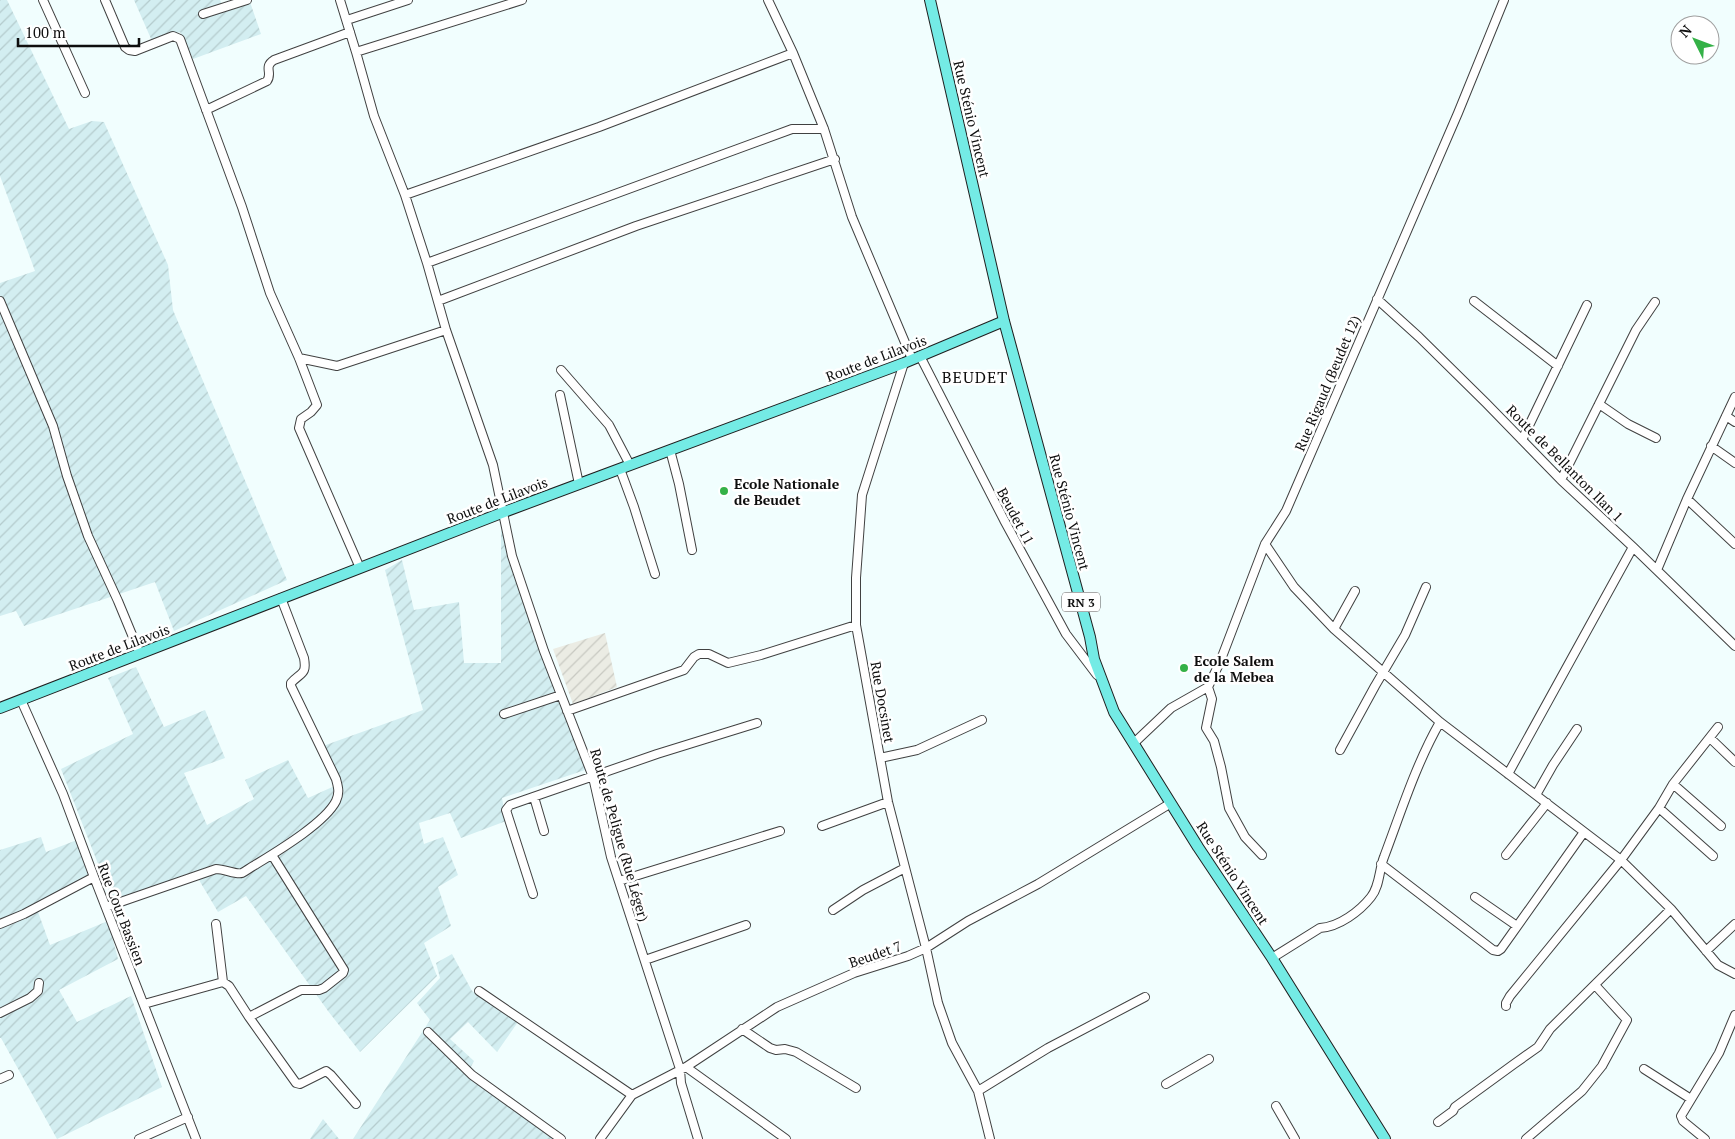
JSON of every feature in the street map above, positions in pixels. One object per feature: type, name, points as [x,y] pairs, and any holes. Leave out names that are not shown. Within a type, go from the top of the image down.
[{"type":"main road","name":"Rue Sténio Vincent","points":[[930,0],[1004,321],[1088,628],[1094,659],[1114,712],[1272,958],[1385,1139]]},
{"type":"main road","name":"Route de Lilavois","points":[[0,708],[504,512],[912,359],[1004,321]]},
{"type":"street","points":[[43,0],[85,93]]},
{"type":"street","points":[[105,0],[128,50],[135,51],[174,36],[180,39],[252,235],[270,293],[317,404],[311,412],[301,419],[299,428],[360,568]]},
{"type":"street","points":[[203,14],[247,0]]},
{"type":"street","name":"Route de Peligue (Rue Léger)","points":[[340,0],[374,116],[404,195],[427,263],[446,330],[493,465],[512,556],[544,651],[593,778],[610,857],[683,1068],[681,1083],[698,1139]]},
{"type":"street","points":[[346,20],[408,0]]},
{"type":"street","points":[[356,52],[522,0]]},
{"type":"street","name":"Beudet 11","points":[[768,0],[793,53],[824,129],[852,217],[912,359],[1004,520],[1066,634],[1102,681]]},
{"type":"street","name":"Rue Rigaud (Beudet 12)","points":[[1208,687],[1220,662],[1265,544],[1286,511],[1458,113],[1504,0]]},
{"type":"street","points":[[206,110],[267,81],[269,79],[269,63],[274,60],[350,32]]},
{"type":"street","points":[[404,195],[599,127],[793,53]]},
{"type":"street","points":[[427,263],[792,129],[824,129]]},
{"type":"street","points":[[438,301],[636,226],[835,159]]},
{"type":"street","name":"Route de Bellanton Ilan 1","points":[[1377,299],[1426,344],[1561,480],[1735,646]]},
{"type":"street","points":[[0,301],[54,426],[67,476],[88,536],[140,654]]},
{"type":"street","points":[[1474,301],[1558,366]]},
{"type":"street","points":[[1561,480],[1636,330],[1655,302]]},
{"type":"street","points":[[1522,440],[1587,305]]},
{"type":"street","points":[[299,358],[337,366],[446,330]]},
{"type":"street","name":"Rue Docsinet","points":[[912,359],[862,495],[856,578],[856,626],[888,802],[926,948],[938,1003],[952,1043],[978,1091],[990,1139]]},
{"type":"street","points":[[561,370],[609,425],[630,465]]},
{"type":"street","points":[[560,395],[579,484]]},
{"type":"street","points":[[1657,570],[1711,446],[1735,398]]},
{"type":"street","points":[[1600,404],[1628,424],[1656,438]]},
{"type":"street","points":[[1726,416],[1735,422]]},
{"type":"street","points":[[1711,446],[1735,463]]},
{"type":"street","points":[[670,450],[692,550]]},
{"type":"street","points":[[620,469],[655,574]]},
{"type":"street","points":[[1687,499],[1735,544]]},
{"type":"street","points":[[1265,544],[1294,587],[1334,629],[1440,722],[1621,860],[1671,909],[1718,965],[1735,974]]},
{"type":"street","points":[[1508,774],[1633,547]]},
{"type":"street","points":[[1340,750],[1405,635],[1426,586]]},
{"type":"street","points":[[1334,629],[1355,591]]},
{"type":"street","points":[[106,907],[216,869],[224,869],[236,874],[242,873],[272,855],[311,827],[328,812],[336,801],[339,790],[336,778],[291,686],[291,683],[303,674],[305,666],[304,658],[281,598]]},
{"type":"street","points":[[567,711],[684,670],[694,657],[700,654],[709,654],[728,663],[856,626]]},
{"type":"street","points":[[1134,743],[1171,708],[1208,687],[1212,699],[1206,728],[1214,742],[1229,808],[1245,837],[1262,855]]},
{"type":"street","points":[[504,714],[561,695]]},
{"type":"street","name":"Rue Cour Bassien","points":[[21,700],[63,794],[196,1139]]},
{"type":"street","points":[[880,758],[917,750],[982,720]]},
{"type":"street","points":[[1272,958],[1320,928],[1328,928],[1346,920],[1371,897],[1404,802],[1440,722]]},
{"type":"street","points":[[533,894],[506,810],[510,805],[593,778],[657,754],[757,723]]},
{"type":"street","points":[[1506,1006],[1510,996],[1621,860],[1659,808],[1673,784],[1718,728]]},
{"type":"street","points":[[1536,795],[1577,729]]},
{"type":"street","points":[[1710,738],[1735,762]]},
{"type":"street","points":[[1673,784],[1721,826]]},
{"type":"street","points":[[534,797],[544,831]]},
{"type":"street","points":[[822,826],[888,802]]},
{"type":"street","name":"Beudet 7","points":[[600,1139],[632,1095],[683,1068],[777,1007],[854,973],[908,956],[926,948],[968,921],[1038,884],[1171,803]]},
{"type":"street","points":[[1506,855],[1547,804]]},
{"type":"street","points":[[1659,808],[1714,856]]},
{"type":"street","points":[[619,881],[780,831]]},
{"type":"street","points":[[1381,864],[1493,950],[1498,951],[1584,832]]},
{"type":"street","points":[[249,1017],[301,990],[319,990],[324,988],[343,973],[344,970],[272,855]]},
{"type":"street","points":[[833,910],[863,890],[905,868]]},
{"type":"street","points":[[0,924],[24,914],[94,877]]},
{"type":"street","points":[[1475,897],[1517,926]]},
{"type":"street","points":[[1438,1122],[1477,1091],[1538,1048],[1550,1028],[1671,909]]},
{"type":"street","points":[[216,924],[223,982]]},
{"type":"street","points":[[1706,951],[1735,924]]},
{"type":"street","points":[[645,960],[746,925]]},
{"type":"street","points":[[144,1004],[223,982],[229,986],[296,1083],[300,1084],[326,1071],[356,1104]]},
{"type":"street","points":[[0,1013],[30,998],[38,991],[39,983]]},
{"type":"street","points":[[1526,1139],[1582,1091],[1602,1066],[1627,1020],[1595,985]]},
{"type":"street","points":[[479,991],[632,1095]]},
{"type":"street","points":[[978,1091],[1048,1048],[1146,997]]},
{"type":"street","points":[[1705,1139],[1683,1121],[1681,1116],[1719,1053],[1735,1015]]},
{"type":"street","points":[[742,1029],[770,1048],[776,1050],[785,1048],[796,1052],[856,1088]]},
{"type":"street","points":[[428,1032],[472,1075],[561,1139]]},
{"type":"street","points":[[1166,1084],[1209,1059]]},
{"type":"street","points":[[683,1068],[786,1139]]},
{"type":"street","points":[[1644,1069],[1691,1099]]},
{"type":"street","points":[[0,1079],[9,1075]]},
{"type":"street","points":[[1276,1106],[1295,1139]]},
{"type":"street","points":[[140,1139],[188,1117]]},
{"type":"shaded area","points":[[0,0],[7,0],[69,129],[92,121],[104,122],[168,265],[173,310],[287,580],[174,631],[155,582],[24,626],[16,611],[0,616],[0,283],[35,271],[0,176]]},
{"type":"shaded area","points":[[134,0],[220,0],[224,9],[250,2],[261,34],[193,59],[180,32],[152,41]]},
{"type":"shaded area","points":[[501,529],[588,769],[502,798],[506,821],[461,838],[450,813],[419,823],[424,844],[443,837],[458,875],[438,887],[451,926],[424,943],[437,976],[360,1052],[328,1011],[246,896],[218,912],[196,875],[116,910],[61,769],[133,734],[108,678],[136,667],[164,727],[205,710],[225,758],[184,773],[207,825],[254,799],[245,780],[288,760],[308,798],[339,784],[323,746],[423,710],[385,570],[402,560],[414,610],[459,602],[464,663],[501,663]]},
{"type":"shaded area","points":[[605,633],[617,687],[573,704],[553,649]]},
{"type":"shaded area","points":[[41,837],[46,852],[77,840],[90,881],[37,909],[50,945],[108,921],[118,959],[59,990],[77,1022],[131,996],[162,1087],[57,1139],[0,1038],[0,850]]},
{"type":"shaded area","points":[[452,954],[472,991],[518,1022],[497,1052],[468,1022],[450,1039],[474,1061],[466,1076],[556,1139],[353,1139],[430,1020],[417,1003],[440,978],[436,963]]},
{"type":"shaded area","points":[[323,1119],[339,1139],[310,1139]]},
{"type":"place","name":"Ecole Nationale de Beudet","points":[[724,491]]},
{"type":"place","name":"Ecole Salem de la Mebea","points":[[1184,668]]},
{"type":"district","name":"BEUDET","points":[[975,377]]}]
